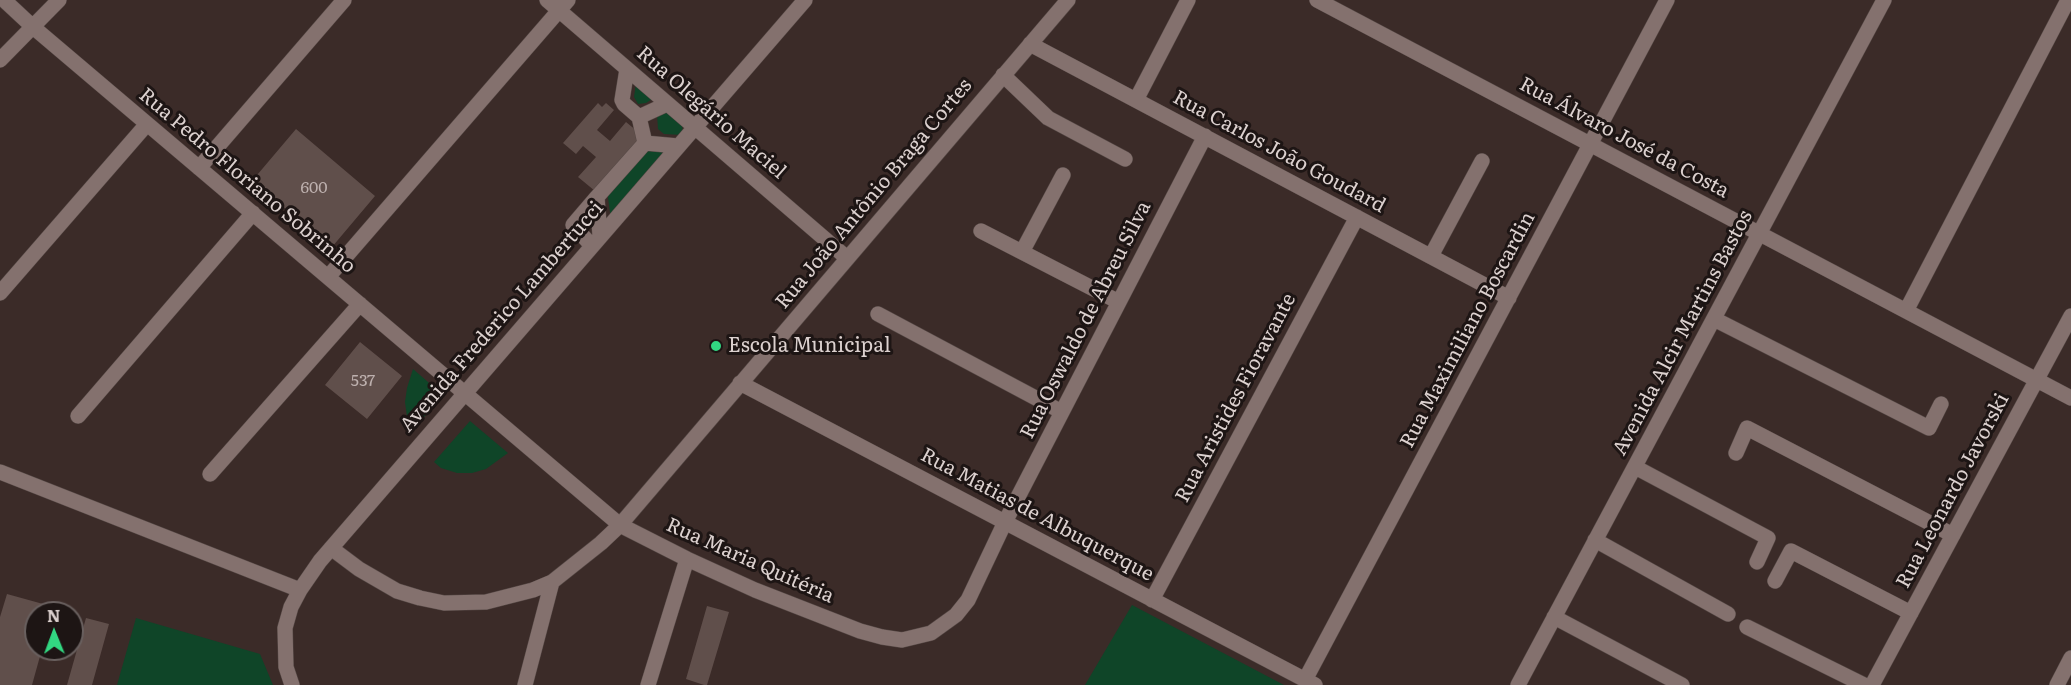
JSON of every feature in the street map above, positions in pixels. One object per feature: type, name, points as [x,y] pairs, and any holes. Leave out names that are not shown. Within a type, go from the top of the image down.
[{"type":"street","name":"Rua Pedro Floriano Sobrinho","points":[[4,0],[464,393]]},
{"type":"street","points":[[0,60],[59,0]]},
{"type":"street","points":[[199,168],[344,0]]},
{"type":"street","name":"Avenida Frederico Lambertucci","points":[[292,685],[286,667],[285,628],[291,607],[300,590],[331,548],[804,0]]},
{"type":"street","name":"Rua João Antônio Braga Cortes","points":[[331,548],[359,569],[388,586],[420,598],[444,603],[486,602],[533,590],[552,582],[585,557],[620,525],[1068,0]]},
{"type":"street","points":[[1136,100],[1188,0]]},
{"type":"street","name":"Rua Álvaro José da Costa","points":[[1317,0],[2071,398]]},
{"type":"street","name":"Rua Maximiliano Boscardin","points":[[1310,682],[1667,0]]},
{"type":"street","name":"Avenida Alcir Martins Bastos","points":[[1518,685],[1884,0]]},
{"type":"street","points":[[1906,311],[2068,0]]},
{"type":"street","points":[[328,278],[558,3]]},
{"type":"street","name":"Rua Olegário Maciel","points":[[558,3],[627,69],[847,258]]},
{"type":"street","name":"Rua Carlos João Goudard","points":[[1030,44],[1509,298]]},
{"type":"street","points":[[627,69],[622,100],[639,117],[645,143]]},
{"type":"street","points":[[1003,75],[1048,118],[1125,159]]},
{"type":"street","points":[[639,117],[667,104]]},
{"type":"street","points":[[0,293],[147,124]]},
{"type":"street","name":"Rua Oswaldo de Abreu Silva","points":[[1005,522],[1205,136]]},
{"type":"street","points":[[645,143],[678,146]]},
{"type":"street","points":[[596,241],[574,227],[573,223],[645,143]]},
{"type":"street","points":[[1431,256],[1482,161]]},
{"type":"street","points":[[1022,252],[1063,176]]},
{"type":"street","points":[[596,241],[597,197]]},
{"type":"street","points":[[78,416],[253,213]]},
{"type":"street","name":"Rua Aristides Fioravante","points":[[1152,600],[1357,217]]},
{"type":"street","points":[[981,231],[1119,302]]},
{"type":"street","points":[[210,474],[360,304]]},
{"type":"street","points":[[878,314],[1062,412]]},
{"type":"street","name":"Rua Leonardo Javorski","points":[[1872,685],[2071,316]]},
{"type":"street","points":[[1714,319],[1929,428],[1941,404]]},
{"type":"street","name":"Rua Matias de Albuquerque","points":[[740,383],[1310,682]]},
{"type":"street","name":"Rua Maria Quitéria","points":[[464,393],[620,525],[755,590],[860,631],[882,637],[902,640],[931,633],[956,615],[976,585],[1005,522]]},
{"type":"street","points":[[1736,453],[1747,428],[1953,535]]},
{"type":"street","points":[[1635,467],[1768,538],[1757,562]]},
{"type":"street","points":[[0,472],[300,590]]},
{"type":"street","points":[[1595,540],[1728,614]]},
{"type":"street","points":[[1775,581],[1791,551],[1911,613]]},
{"type":"street","points":[[648,685],[687,559]]},
{"type":"street","points":[[525,685],[552,582]]},
{"type":"street","points":[[1554,617],[1682,685]]},
{"type":"street","points":[[1747,627],[1864,685]]},
{"type":"street","points":[[2057,685],[2071,658]]},
{"type":"green space","points":[[636,83],[654,98],[646,103],[638,104],[634,97]]},
{"type":"green space","points":[[667,109],[682,124],[683,135],[664,134],[658,129],[657,114]]},
{"type":"green space","points":[[644,149],[665,152],[611,220],[607,190]]},
{"type":"green space","points":[[413,369],[443,395],[413,430],[407,417],[405,402]]},
{"type":"green space","points":[[470,421],[508,453],[486,469],[472,473],[457,473],[441,468],[434,462]]},
{"type":"green space","points":[[1132,605],[1284,685],[1085,685]]},
{"type":"green space","points":[[136,618],[260,654],[273,685],[117,685]]},
{"type":"building","points":[[598,103],[602,107],[606,103],[614,110],[597,130],[610,141],[626,122],[643,136],[595,191],[578,177],[596,157],[583,146],[576,154],[563,143]]},
{"type":"building","points":[[296,129],[375,196],[332,247],[252,181]]},
{"type":"building","points":[[360,342],[402,376],[367,419],[325,385]]},
{"type":"building","points":[[7,594],[32,601],[24,601],[24,661],[39,661],[32,685],[0,685],[0,617]]},
{"type":"building","points":[[707,606],[729,612],[707,685],[704,685],[686,679]]},
{"type":"building","points":[[86,618],[109,624],[92,685],[67,685],[74,661],[84,661]]},
{"type":"place","name":"Escola Municipal","points":[[716,346]]}]
